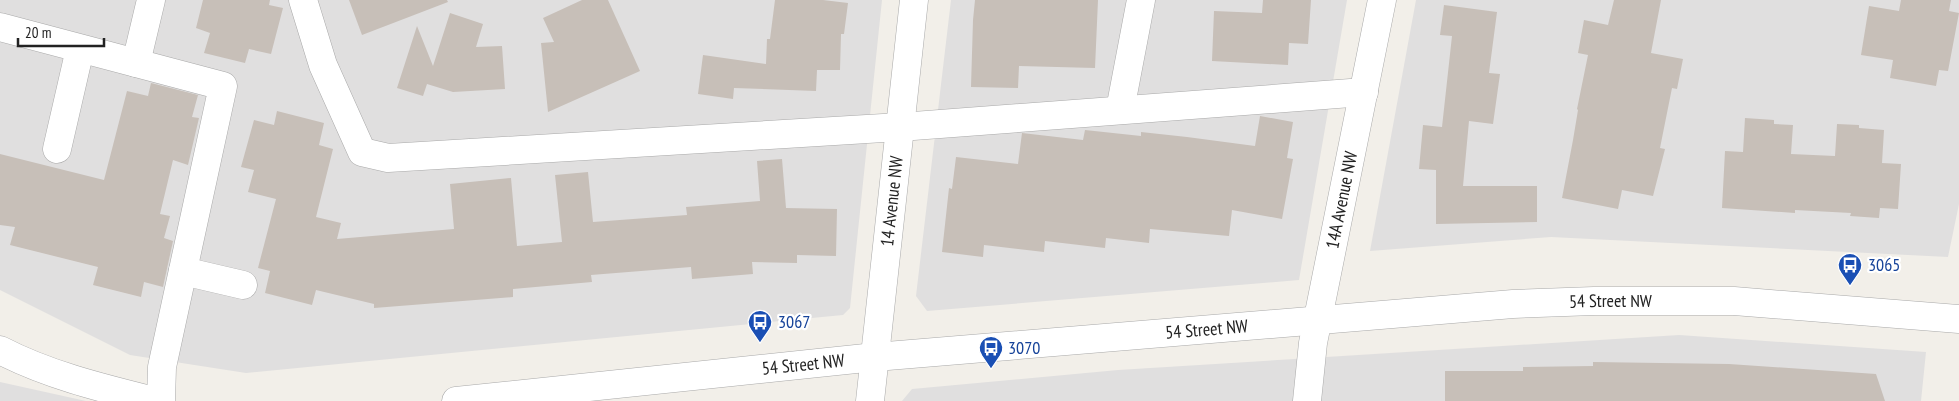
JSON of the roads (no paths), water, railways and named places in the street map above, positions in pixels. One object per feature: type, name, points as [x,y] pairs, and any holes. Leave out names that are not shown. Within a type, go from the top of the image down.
[{"type":"street","points":[[136,63],[151,0]]},
{"type":"street","points":[[303,0],[323,65],[362,152],[388,158],[900,127],[1364,92]]},
{"type":"street","name":"14 Avenue NW","points":[[870,401],[914,0]]},
{"type":"street","points":[[1120,110],[1141,0]]},
{"type":"street","name":"14A Avenue NW","points":[[1307,401],[1313,344],[1382,0]]},
{"type":"street","points":[[0,27],[223,86],[162,366],[162,401]]},
{"type":"street","points":[[57,149],[80,49]]},
{"type":"street","points":[[183,271],[244,285]]},
{"type":"street","name":"54 Street NW","points":[[456,401],[875,356],[1513,304],[1680,300],[1778,303],[1959,319]]},
{"type":"street","points":[[0,350],[22,362],[92,385],[154,401]]},
{"type":"place","name":"3065","points":[[1850,286]]},
{"type":"place","name":"3067","points":[[760,343]]},
{"type":"place","name":"3070","points":[[991,369]]}]
